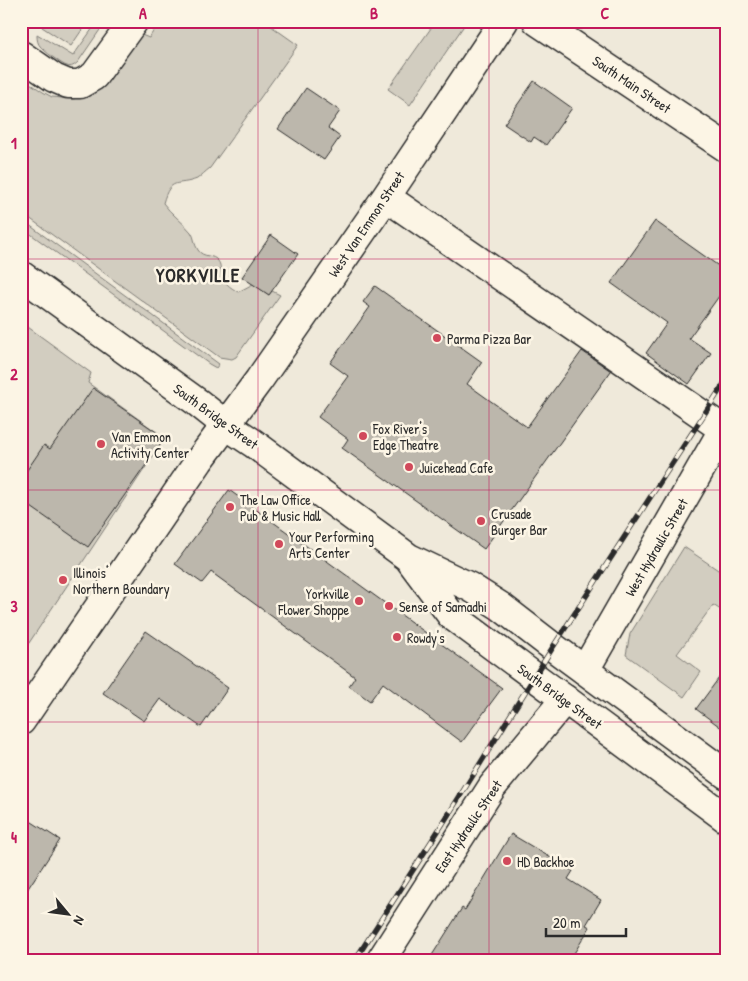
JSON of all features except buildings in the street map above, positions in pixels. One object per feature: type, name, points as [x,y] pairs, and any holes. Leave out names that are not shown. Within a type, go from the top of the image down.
[{"type":"main road","points":[[21,55],[54,78],[68,84],[80,84],[94,76],[134,21]]},
{"type":"main road","name":"West Van Emmon Street","points":[[21,721],[176,494],[386,197],[504,21]]},
{"type":"main road","name":"South Main Street","points":[[537,21],[727,148]]},
{"type":"main road","points":[[386,197],[725,426]]},
{"type":"main road","name":"South Bridge Street","points":[[21,275],[409,558],[470,586],[500,606],[727,774]]},
{"type":"main road","name":"West Hydraulic Street","points":[[585,670],[725,426]]},
{"type":"main road","name":"South Bridge Street","points":[[409,558],[451,615],[727,819]]},
{"type":"main road","name":"East Hydraulic Street","points":[[380,960],[492,787],[565,699]]},
{"type":"shaded area","points":[[45,21],[88,21],[71,46],[42,27]]},
{"type":"shaded area","points":[[98,21],[106,21],[74,65],[68,67],[42,48],[38,42],[37,34],[73,56]]},
{"type":"shaded area","points":[[160,21],[264,21],[298,45],[210,168],[197,179],[172,186],[163,203],[191,232],[200,252],[218,261],[223,279],[230,286],[238,292],[253,284],[269,295],[272,291],[280,295],[236,357],[232,359],[219,357],[21,212],[21,77],[52,97],[73,99],[83,97],[101,88],[139,34],[149,38]]},
{"type":"shaded area","points":[[436,21],[467,21],[410,105],[388,89]]},
{"type":"shaded area","points":[[21,219],[219,364],[216,368],[209,364],[21,227]]},
{"type":"shaded area","name":"Van Emmon Activity Center","points":[[21,322],[91,373],[88,383],[165,438],[21,655]]},
{"type":"shaded area","points":[[684,547],[727,576],[727,614],[713,605],[677,654],[701,672],[684,697],[626,655],[630,634]]},
{"type":"railway","points":[[355,960],[553,647],[727,379]]},
{"type":"place","name":"Parma Pizza Bar","points":[[437,338]]},
{"type":"place","name":"Fox River's Edge Theatre","points":[[363,436]]},
{"type":"place","name":"Van Emmon Activity Center","points":[[101,444]]},
{"type":"place","name":"Juicehead Cafe","points":[[409,467]]},
{"type":"place","name":"The Law Office Pub & Music Hall","points":[[230,507]]},
{"type":"place","name":"Crusade Burger Bar","points":[[481,521]]},
{"type":"place","name":"Your Performing Arts Center","points":[[279,544]]},
{"type":"place","name":"Illinois' Northern Boundary","points":[[63,580]]},
{"type":"place","name":"Yorkville Flower Shoppe","points":[[359,601]]},
{"type":"place","name":"Sense of Samadhi","points":[[389,606]]},
{"type":"place","name":"Rowdy's","points":[[397,637]]},
{"type":"place","name":"HD Backhoe","points":[[507,861]]},
{"type":"district","name":"YORKVILLE","points":[[198,275]]}]
